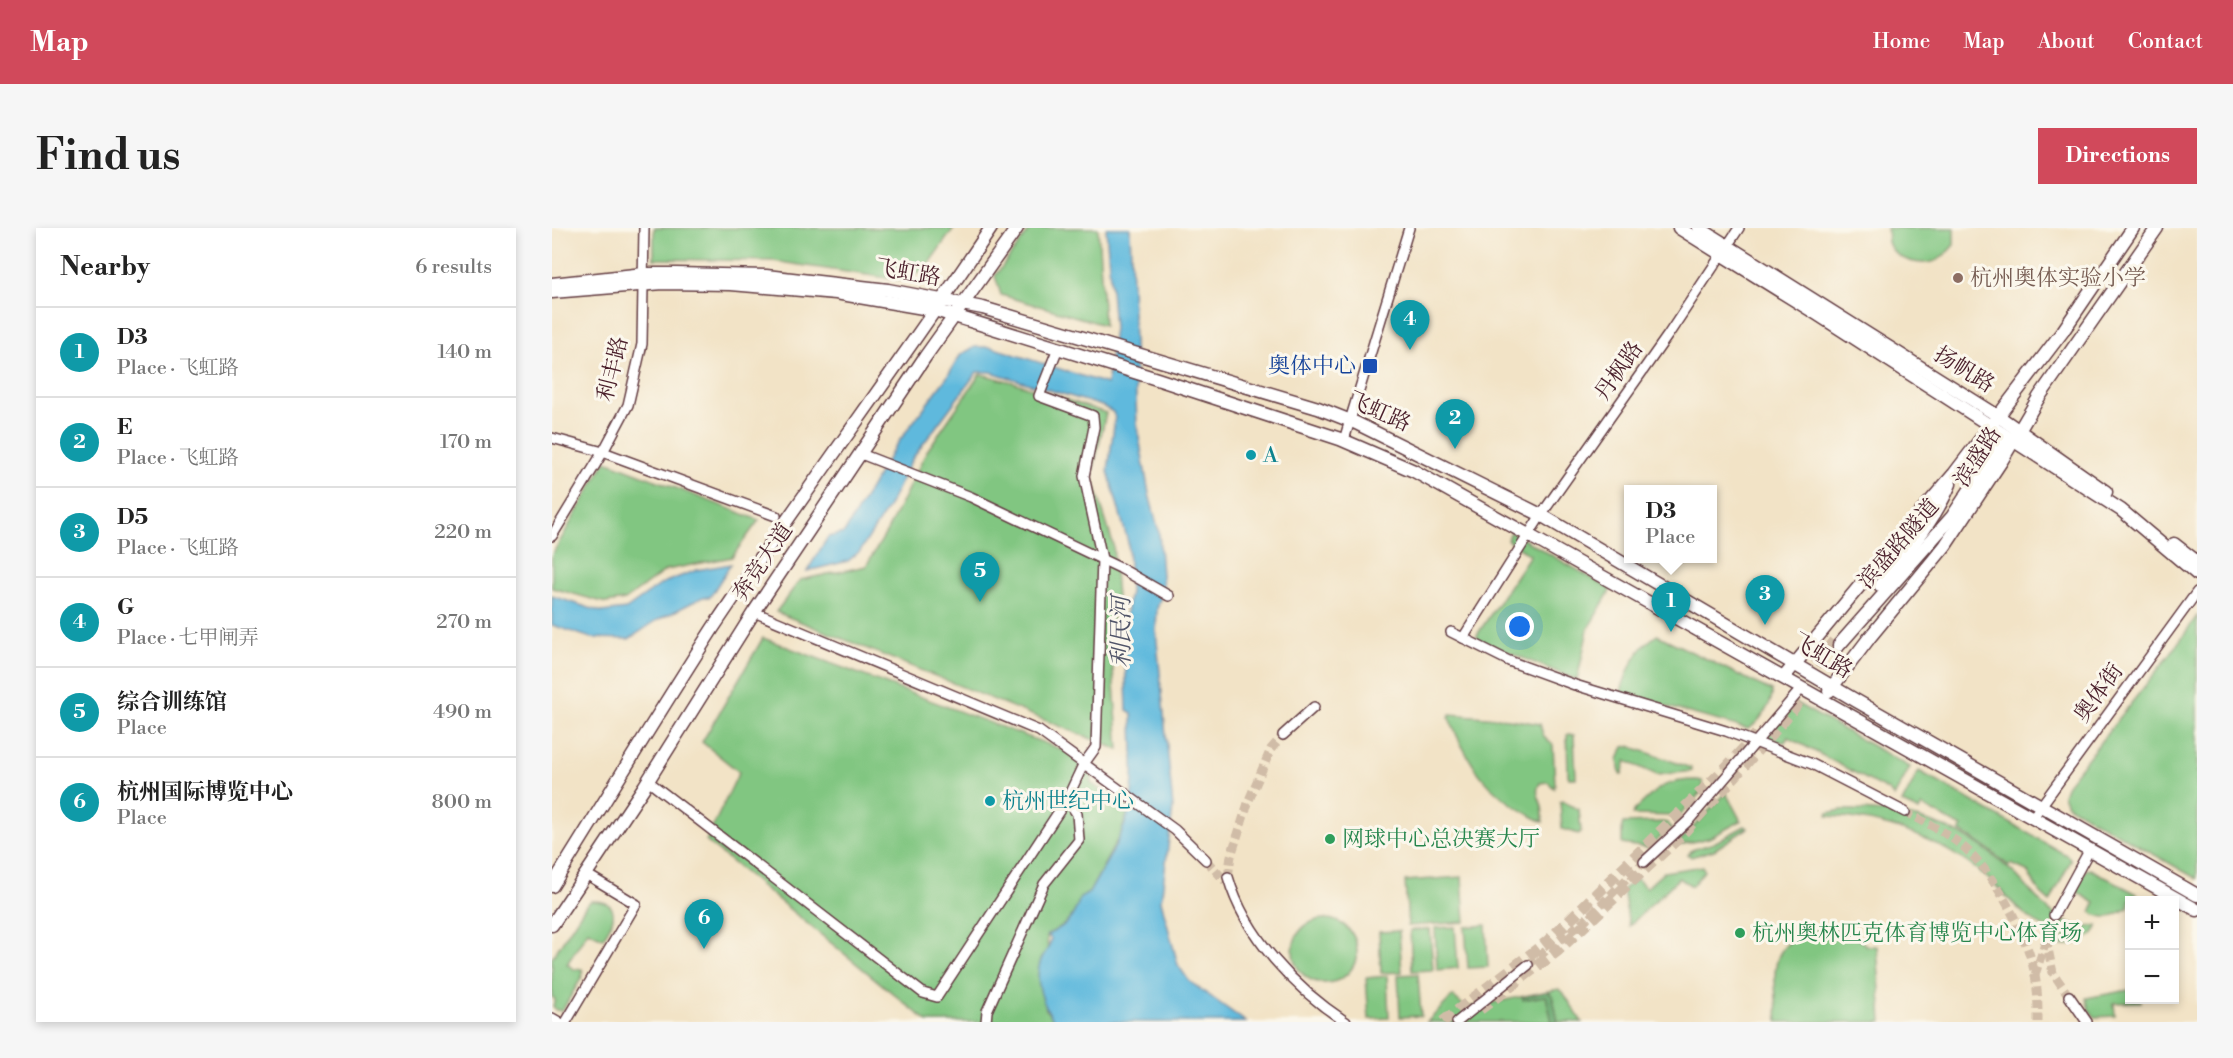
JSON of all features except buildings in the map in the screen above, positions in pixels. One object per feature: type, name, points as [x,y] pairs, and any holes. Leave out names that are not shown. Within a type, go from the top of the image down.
[{"type":"main road","name":"奔竞大道","points":[[552,886],[713,628],[991,228]]},
{"type":"main road","name":"奔竞大道","points":[[552,925],[648,781],[754,612],[962,303],[1017,228]]},
{"type":"main road","points":[[1679,228],[1724,250]]},
{"type":"main road","name":"扬帆路","points":[[1699,228],[1724,250],[1994,422],[2012,437],[2119,500],[2197,562]]},
{"type":"main road","name":"滨盛路","points":[[1784,677],[1954,474],[2063,331],[2133,228]]},
{"type":"main road","name":"滨盛路","points":[[1821,700],[1946,546],[2002,460],[2012,437],[2157,228]]},
{"type":"main road","name":"飞虹路","points":[[552,284],[766,276],[843,284],[939,305],[962,303],[1318,408],[1350,421],[1541,515],[2197,895]]},
{"type":"main road","name":"飞虹路","points":[[552,292],[643,280]]},
{"type":"main road","name":"飞虹路","points":[[939,305],[954,316],[1157,379],[1344,441],[1414,471],[2197,910]]},
{"type":"main road","points":[[2012,437],[2121,510],[2197,574]]},
{"type":"main road","name":"滨盛路隧道","points":[[1954,474],[1942,504],[1924,530],[1837,643],[1952,517],[2012,437]]},
{"type":"street","name":"利丰路","points":[[552,536],[603,452],[628,405],[642,344],[644,228]]},
{"type":"street","points":[[1344,441],[1409,228]]},
{"type":"street","name":"丹枫路","points":[[1463,638],[1541,515],[1668,335],[1739,228]]},
{"type":"street","points":[[648,781],[923,993],[937,997],[1067,799],[1083,765],[1096,747],[1102,559],[1084,476],[1094,427],[1093,416],[1039,396],[1058,348]]},
{"type":"street","points":[[552,438],[603,452],[776,516]]},
{"type":"street","points":[[861,454],[972,497],[1120,568],[1169,596]]},
{"type":"street","name":"奥体街","points":[[2033,817],[2197,592]]},
{"type":"street","points":[[754,612],[1039,732],[1175,830],[1206,860]]},
{"type":"street","points":[[1451,632],[1509,662],[1575,685],[1726,731],[1812,764],[1905,812]]},
{"type":"street","points":[[1644,862],[1689,820],[1802,688]]},
{"type":"street","points":[[1283,735],[1314,707]]},
{"type":"street","points":[[986,1022],[987,1011],[1044,884],[1079,840],[1077,814],[1067,799]]},
{"type":"street","points":[[2054,915],[2090,849]]},
{"type":"street","points":[[566,1022],[636,904],[586,874]]},
{"type":"street","points":[[1228,882],[1256,935],[1280,964],[1326,1009],[1346,1022]]},
{"type":"street","points":[[1457,1022],[1528,965]]},
{"type":"street","points":[[2068,996],[2087,1022]]},
{"type":"street","points":[[552,1018],[559,1022]]},
{"type":"green space","points":[[654,228],[954,228],[925,269],[900,280],[773,261],[654,259]]},
{"type":"green space","points":[[1031,228],[1098,228],[1104,325],[1001,295],[995,276]]},
{"type":"green space","points":[[1887,228],[1954,228],[1954,245],[1941,258],[1934,261],[1919,263],[1911,261],[1891,249]]},
{"type":"green space","points":[[980,374],[1016,383],[1106,413],[1092,476],[1113,544],[1117,597],[1110,630],[1119,750],[776,612],[800,580],[866,566],[886,533],[927,451]]},
{"type":"green space","points":[[606,461],[759,520],[732,557],[666,570],[625,600],[606,603],[552,588],[552,555]]},
{"type":"green space","points":[[1511,532],[1611,589],[1588,629],[1577,680],[1478,640],[1477,635],[1530,555],[1507,540]]},
{"type":"green space","points":[[2197,616],[2197,879],[2067,805],[2063,795],[2067,784],[2171,653]]},
{"type":"green space","points":[[1657,635],[1772,691],[1768,707],[1761,718],[1748,729],[1620,694],[1633,661],[1643,647]]},
{"type":"green space","name":"杭州世纪中心","points":[[763,638],[1082,757],[1094,766],[1091,783],[1129,810],[1121,833],[1089,893],[1080,898],[1075,912],[1068,921],[1047,935],[1048,951],[1041,958],[1046,1010],[1055,1022],[928,1022],[706,841],[739,772],[702,742]]},
{"type":"green space","points":[[1794,702],[1910,767],[1894,797],[1889,791],[1788,737],[1785,742],[1770,741],[1767,734]]},
{"type":"green space","points":[[1450,714],[1540,724],[1543,735],[1553,745],[1555,785],[1554,788],[1548,782],[1540,783],[1538,786],[1537,792],[1543,822],[1509,802],[1484,780],[1457,737],[1449,718]]},
{"type":"green space","points":[[1567,735],[1574,735],[1576,778],[1569,778],[1568,775]]},
{"type":"green space","points":[[1629,746],[1691,768],[1692,771],[1657,775],[1626,761],[1622,774],[1620,774],[1618,759],[1624,747]]},
{"type":"green space","points":[[1919,771],[2068,856],[2071,860],[2050,902],[2040,893],[2027,871],[2011,864],[2009,866],[1960,831],[1962,827],[1922,806],[1919,811],[1902,803]]},
{"type":"green space","points":[[1686,780],[1702,781],[1704,789],[1679,816],[1633,815],[1634,811],[1649,796],[1662,787]]},
{"type":"green space","points":[[1726,793],[1741,821],[1709,838],[1680,845],[1678,843]]},
{"type":"green space","points":[[1560,802],[1579,810],[1581,831],[1579,834],[1562,829]]},
{"type":"green space","points":[[1842,810],[1895,813],[1929,822],[1962,835],[1993,855],[2061,920],[2080,927],[2098,925],[2096,930],[2077,943],[2060,946],[2065,937],[2032,920],[1985,876],[1949,851],[1890,826],[1827,816],[1828,813]]},
{"type":"green space","points":[[1623,823],[1668,823],[1671,828],[1648,848],[1622,844]]},
{"type":"green space","points":[[1745,826],[1748,828],[1714,850],[1691,857],[1688,854],[1692,850],[1714,843]]},
{"type":"green space","points":[[1703,866],[1704,871],[1692,886],[1679,878],[1629,926],[1623,889],[1637,879],[1646,888],[1664,872]]},
{"type":"green space","points":[[2090,869],[2137,896],[2125,896],[2125,910],[2119,913],[2106,917],[2096,915],[2091,912],[2095,903],[2074,890],[2086,870]]},
{"type":"green space","points":[[1462,877],[1465,922],[1408,926],[1405,881]]},
{"type":"green space","points":[[591,901],[607,904],[613,912],[613,918],[603,938],[588,931],[567,964],[574,969],[582,969],[583,973],[562,1011],[556,1010],[553,1006],[555,999],[552,997],[552,958],[586,905]]},
{"type":"green space","points":[[1325,919],[1337,921],[1348,928],[1355,939],[1357,951],[1355,963],[1348,974],[1337,981],[1325,983],[1313,981],[1302,974],[1295,963],[1293,951],[1295,939],[1302,928],[1313,921]]},
{"type":"green space","points":[[1486,925],[1488,967],[1468,968],[1465,927]]},
{"type":"green space","points":[[1455,927],[1458,968],[1437,970],[1435,928]]},
{"type":"green space","points":[[1822,928],[1841,930],[1867,946],[1877,946],[1882,1022],[1778,1022],[1775,975],[1781,951],[1790,941]]},
{"type":"green space","points":[[1430,929],[1433,970],[1412,971],[1410,930]]},
{"type":"green space","points":[[1399,931],[1402,972],[1381,973],[1379,932]]},
{"type":"green space","points":[[1418,974],[1421,1016],[1400,1017],[1398,975]]},
{"type":"green space","points":[[1387,976],[1389,1018],[1369,1019],[1366,978]]},
{"type":"green space","points":[[1559,989],[1582,1022],[1427,1022],[1453,996],[1464,1006],[1471,1007]]},
{"type":"green space","points":[[1548,991],[1553,997],[1558,1022],[1552,1022],[1546,996],[1523,1000],[1522,997]]},
{"type":"green space","points":[[2125,991],[2125,1003],[2114,1003],[2115,1016],[2095,1017],[2089,1010],[2086,998]]},
{"type":"water","points":[[1106,228],[1130,228],[1137,426],[1149,494],[1159,532],[1163,590],[1157,609],[1156,631],[1173,808],[1161,901],[1178,965],[1189,981],[1246,1022],[1055,1022],[1040,992],[1039,967],[1051,939],[1047,935],[1068,921],[1075,912],[1080,898],[1089,893],[1122,832],[1131,798],[1132,713],[1127,710],[1124,623],[1130,592],[1128,542],[1108,471],[1115,418],[1113,412],[1102,406],[991,372],[977,372],[912,459],[888,508],[860,551],[848,561],[807,571],[828,537],[844,533],[894,448],[947,377],[961,354],[975,347],[991,347],[1107,384],[1114,328]]},
{"type":"water","points":[[731,564],[710,597],[703,597],[656,621],[629,639],[591,638],[552,625],[552,596],[602,612],[626,609],[663,583],[697,570]]},
{"type":"tunnel","points":[[1793,693],[1835,640]]},
{"type":"tunnel","points":[[1480,1009],[1557,951],[1679,837],[1793,709],[1811,684]]},
{"type":"tunnel","points":[[1443,1022],[1547,942],[1725,769],[1758,733]]},
{"type":"tunnel","points":[[1228,877],[1231,856],[1249,800],[1271,749],[1283,735]]},
{"type":"tunnel","points":[[1905,812],[1954,839],[1979,862],[2000,892],[2019,927],[2032,961],[2037,987],[2038,1022]]},
{"type":"tunnel","points":[[1206,860],[1226,882]]},
{"type":"tunnel","points":[[1528,965],[1585,920],[1644,862]]},
{"type":"tunnel","points":[[2035,975],[2054,915]]},
{"type":"tunnel","points":[[2046,939],[2053,973],[2069,996]]},
{"type":"place","name":"杭州奥体实验小学","points":[[1958,278]]},
{"type":"place","name":"G","points":[[1410,350]]},
{"type":"place","name":"奥体中心","points":[[1370,366]]},
{"type":"place","name":"E","points":[[1455,449]]},
{"type":"place","name":"A","points":[[1251,455]]},
{"type":"place","name":"综合训练馆","points":[[980,602]]},
{"type":"place","name":"D5","points":[[1765,625]]},
{"type":"place","name":"D3","points":[[1671,632]]},
{"type":"place","name":"杭州世纪中心","points":[[990,801]]},
{"type":"place","name":"网球中心总决赛大厅","points":[[1330,839]]},
{"type":"place","name":"杭州奥林匹克体育博览中心体育场","points":[[1740,933]]},
{"type":"place","name":"杭州国际博览中心","points":[[704,949]]},
{"type":"water label","name":"利民河","points":[[1122,632]]}]
